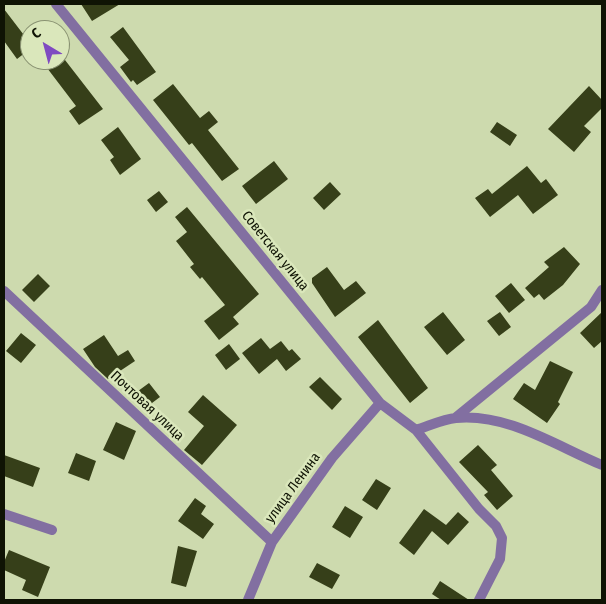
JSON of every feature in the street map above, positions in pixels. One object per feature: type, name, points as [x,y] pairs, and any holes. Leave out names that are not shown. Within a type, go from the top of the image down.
[{"type":"street","name":"Советская улица","points":[[56,4],[380,403],[416,430],[479,509],[496,526],[502,538],[500,559],[480,600]]},
{"type":"street","points":[[455,418],[591,307],[602,290]]},
{"type":"street","name":"Почтовая улица","points":[[4,291],[272,542]]},
{"type":"street","name":"улица Ленина","points":[[248,600],[272,542],[332,458],[380,403]]},
{"type":"street","points":[[416,430],[455,418],[482,417],[535,434],[602,464]]},
{"type":"street","points":[[4,514],[52,530]]},
{"type":"building","points":[[81,4],[120,4],[92,21]]},
{"type":"building","points":[[4,9],[20,30],[20,57],[17,59],[4,41]]},
{"type":"building","points":[[123,27],[156,72],[137,85],[133,80],[131,82],[120,67],[129,60],[110,37]]},
{"type":"building","points":[[70,66],[103,109],[79,125],[69,111],[76,106],[49,70],[70,70]]},
{"type":"building","points":[[173,84],[200,118],[209,111],[218,122],[208,130],[239,169],[222,181],[192,143],[189,145],[153,100]]},
{"type":"building","points":[[589,86],[602,100],[602,108],[584,126],[591,132],[574,152],[548,129]]},
{"type":"building","points":[[497,122],[517,135],[510,146],[490,132]]},
{"type":"building","points":[[118,127],[141,159],[120,175],[110,160],[114,157],[101,140]]},
{"type":"building","points":[[274,161],[288,179],[256,204],[242,186]]},
{"type":"building","points":[[527,166],[541,183],[546,179],[558,195],[533,214],[518,195],[490,217],[475,198],[488,189],[492,194]]},
{"type":"building","points":[[330,182],[341,194],[324,210],[313,198]]},
{"type":"building","points":[[159,191],[168,202],[156,212],[147,200]]},
{"type":"building","points":[[187,207],[259,294],[233,317],[239,324],[219,340],[204,321],[225,305],[202,277],[200,279],[190,267],[194,264],[176,241],[187,232],[175,217]]},
{"type":"building","points":[[564,247],[580,264],[563,285],[544,300],[539,294],[534,298],[525,288],[549,267],[544,262]]},
{"type":"building","points":[[327,267],[344,290],[356,281],[366,293],[335,317],[312,283],[312,278]]},
{"type":"building","points":[[38,274],[50,286],[34,302],[22,290]]},
{"type":"building","points":[[511,283],[525,300],[509,313],[495,296]]},
{"type":"building","points":[[443,312],[465,340],[447,355],[424,327]]},
{"type":"building","points":[[500,312],[511,327],[499,336],[487,321]]},
{"type":"building","points":[[602,312],[602,341],[594,348],[580,333]]},
{"type":"building","points":[[378,320],[428,388],[410,403],[358,337]]},
{"type":"building","points":[[21,333],[36,345],[21,363],[6,351]]},
{"type":"building","points":[[104,335],[118,356],[128,350],[135,361],[108,379],[95,367],[83,349]]},
{"type":"building","points":[[261,338],[270,349],[281,341],[289,351],[292,349],[301,359],[286,371],[277,359],[259,374],[242,353]]},
{"type":"building","points":[[229,344],[240,359],[226,370],[215,355]]},
{"type":"building","points":[[550,361],[573,372],[558,402],[560,404],[547,423],[513,399],[524,383],[535,390]]},
{"type":"building","points":[[320,377],[342,399],[332,410],[309,387]]},
{"type":"building","points":[[149,383],[160,397],[144,409],[134,394]]},
{"type":"building","points":[[203,395],[237,425],[202,465],[184,450],[204,426],[188,412]]},
{"type":"building","points":[[116,422],[136,431],[124,460],[103,450]]},
{"type":"building","points":[[478,445],[497,465],[491,470],[513,496],[497,510],[484,495],[488,492],[459,462]]},
{"type":"building","points":[[76,453],[96,461],[89,481],[68,473]]},
{"type":"building","points":[[4,455],[40,468],[33,487],[4,476]]},
{"type":"building","points":[[376,479],[391,488],[377,510],[362,500]]},
{"type":"building","points":[[195,498],[206,506],[201,514],[214,524],[203,539],[178,521]]},
{"type":"building","points":[[345,506],[363,517],[350,538],[332,527]]},
{"type":"building","points":[[424,509],[446,525],[458,512],[469,522],[448,545],[432,531],[414,555],[399,543]]},
{"type":"building","points":[[178,546],[197,551],[186,587],[171,583]]},
{"type":"building","points":[[9,550],[50,567],[38,597],[22,590],[26,580],[4,570],[4,562]]},
{"type":"building","points":[[317,563],[340,575],[332,589],[309,577]]},
{"type":"building","points":[[440,581],[469,600],[441,600],[432,594]]}]
